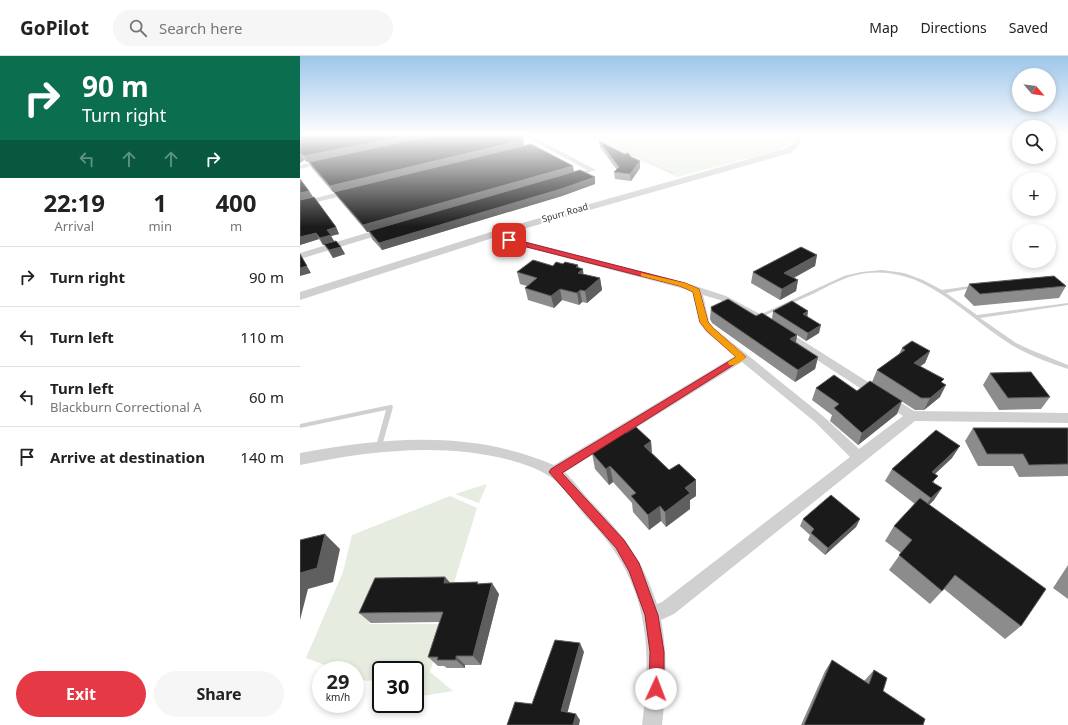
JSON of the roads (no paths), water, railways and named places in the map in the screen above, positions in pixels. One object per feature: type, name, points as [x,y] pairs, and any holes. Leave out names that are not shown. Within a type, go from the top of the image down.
[{"type":"street","points":[[563,179],[593,170],[583,165]]},
{"type":"street","name":"Spurr Road","points":[[300,296],[498,233],[736,165]]},
{"type":"street","points":[[300,204],[361,189]]},
{"type":"street","points":[[300,256],[398,227]]},
{"type":"street","points":[[498,233],[509,240],[682,285],[723,298],[758,317],[912,416],[1068,418]]},
{"type":"street","points":[[697,290],[704,322],[710,330],[741,357],[819,419],[858,457]]},
{"type":"street","points":[[554,472],[741,357]]},
{"type":"street","points":[[652,615],[668,608],[912,416]]},
{"type":"street","points":[[300,459],[331,452],[379,446],[451,446],[523,458],[554,472],[620,544],[634,568],[652,615],[657,652],[656,702],[652,725]]},
{"type":"lane","points":[[758,317],[834,282],[860,273],[890,272],[912,276],[942,292],[1008,341],[1068,367]]},
{"type":"lane","points":[[942,292],[979,286]]},
{"type":"lane","points":[[976,317],[1068,304]]},
{"type":"lane","points":[[300,426],[390,407],[379,446]]}]
